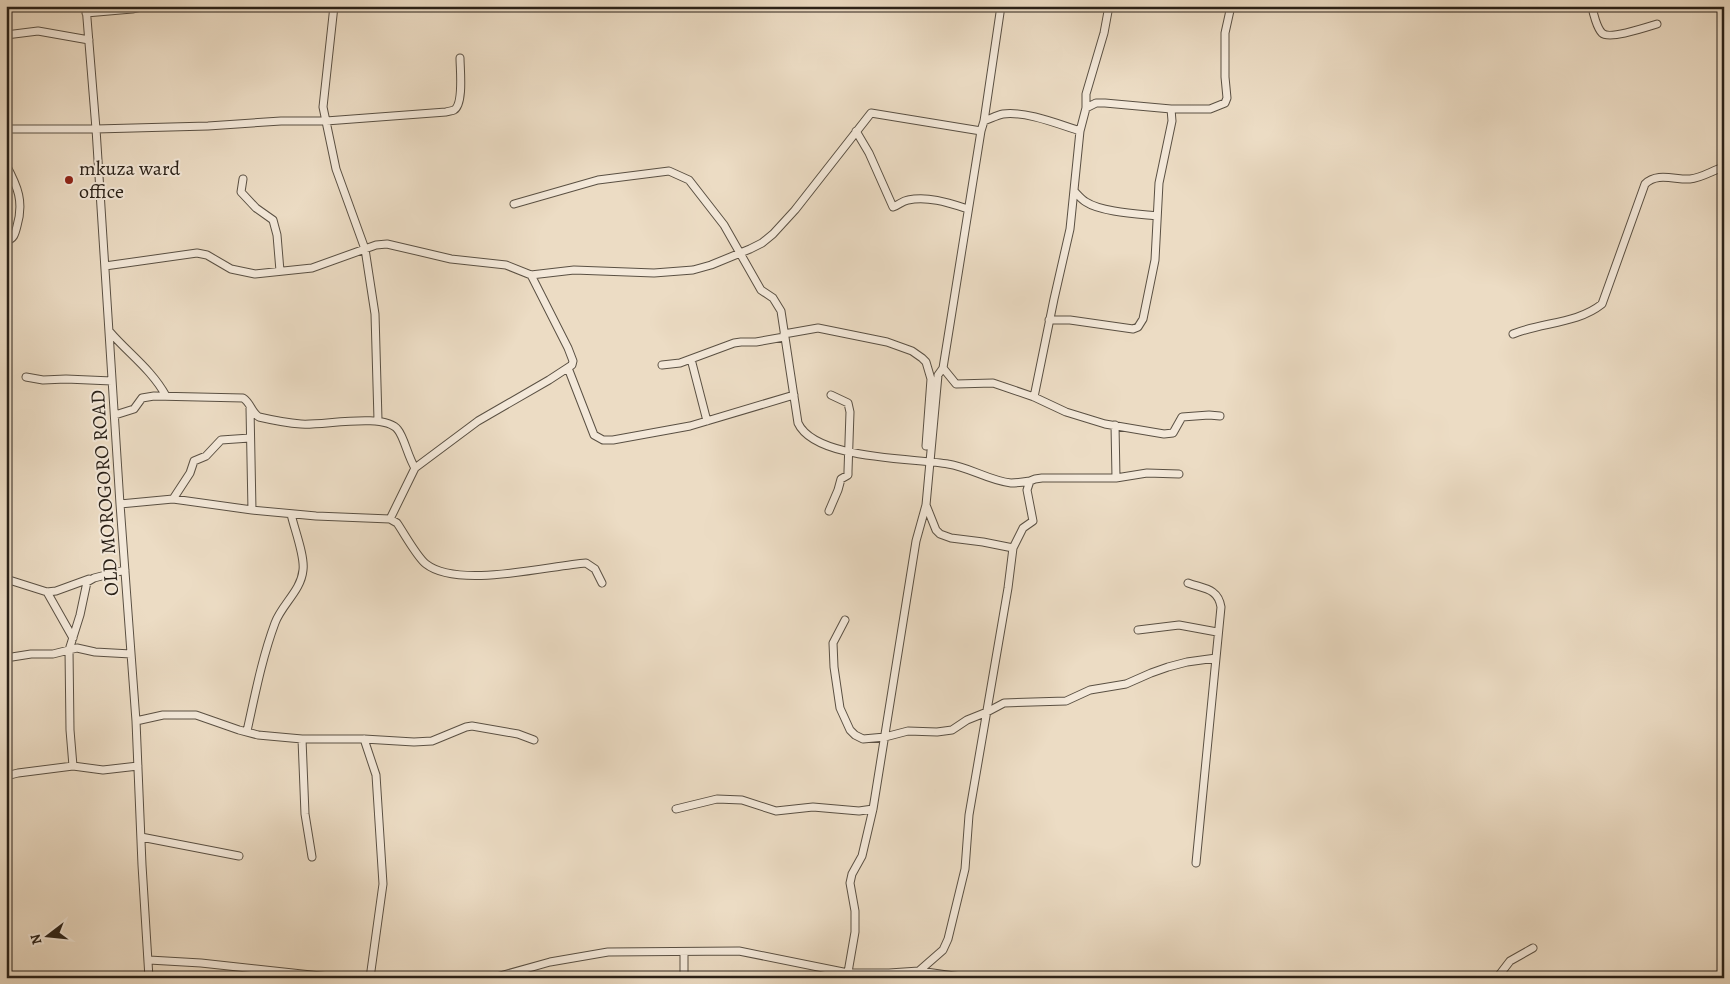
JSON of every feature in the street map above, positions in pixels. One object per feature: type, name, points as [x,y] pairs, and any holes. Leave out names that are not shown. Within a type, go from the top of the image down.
[{"type":"street","points":[[86,10],[132,9],[145,6]]},
{"type":"street","points":[[318,120],[323,107],[334,6]]},
{"type":"street","points":[[927,463],[938,375],[943,368],[984,121],[1000,6]]},
{"type":"street","points":[[1034,397],[1070,229],[1080,131],[1086,108],[1086,94],[1104,33],[1109,6]]},
{"type":"street","points":[[1086,108],[1096,103],[1105,103],[1171,109],[1210,109],[1225,103],[1227,98],[1224,77],[1225,33],[1231,6]]},
{"type":"street","points":[[1592,6],[1599,28],[1606,36],[1657,24]]},
{"type":"street","name":"OLD MOROGORO ROAD","points":[[86,10],[96,129],[136,721],[149,978]]},
{"type":"street","points":[[6,35],[38,31],[89,40]]},
{"type":"street","points":[[6,129],[208,126],[326,121],[446,112],[454,110],[458,106],[460,96],[460,58]]},
{"type":"street","points":[[323,107],[336,169],[365,249],[375,314],[378,420]]},
{"type":"street","points":[[1049,320],[1070,320],[1133,329],[1138,327],[1143,319],[1155,260],[1159,183],[1170,130],[1171,109]]},
{"type":"street","points":[[105,266],[197,253],[207,255],[225,266],[240,272],[255,274],[312,268],[376,245],[387,244],[451,260],[506,265],[531,275],[574,270],[654,273],[678,271],[711,265],[762,243],[773,234],[795,210],[871,113],[981,131]]},
{"type":"street","points":[[984,121],[1004,114],[1038,118],[1080,131]]},
{"type":"street","points":[[856,131],[869,153],[893,207],[906,200],[924,198],[944,201],[968,209]]},
{"type":"street","points":[[6,165],[18,190],[21,202],[15,236],[11,240],[6,241]]},
{"type":"street","points":[[1513,334],[1540,325],[1577,318],[1592,312],[1602,304],[1648,180],[1659,178],[1692,179],[1724,167]]},
{"type":"street","points":[[514,204],[598,180],[669,171],[689,180],[724,225],[761,290],[777,302],[781,312],[798,423],[801,430],[838,450],[888,459],[950,464],[1010,483],[1030,482],[1042,478],[1116,478],[1146,473],[1179,474]]},
{"type":"street","points":[[243,179],[241,192],[256,208],[273,220],[277,235],[280,271]]},
{"type":"street","points":[[1074,191],[1087,204],[1114,211],[1157,216]]},
{"type":"street","points":[[390,519],[415,468],[478,421],[568,368],[573,361],[531,275]]},
{"type":"street","points":[[662,365],[691,360],[734,343],[756,342],[818,328],[887,342],[912,351],[926,362],[931,379],[928,416],[926,505],[916,541],[873,809],[862,856],[852,874],[850,883],[855,911],[855,932],[848,975]]},
{"type":"street","points":[[109,332],[118,343],[147,369],[166,396]]},
{"type":"street","points":[[691,360],[707,421]]},
{"type":"street","points":[[568,368],[594,436],[602,440],[629,438],[707,421],[794,395]]},
{"type":"street","points":[[943,368],[956,384],[993,382],[1034,397],[1066,412],[1115,425],[1169,434],[1176,430],[1182,417],[1220,416]]},
{"type":"street","points":[[26,377],[43,380],[112,381]]},
{"type":"street","points":[[829,511],[841,479],[848,475],[849,451],[849,406],[831,394]]},
{"type":"street","points":[[114,415],[134,409],[142,398],[166,396],[243,398],[248,402],[254,414],[259,417],[301,424],[378,420],[392,425],[398,430],[409,459],[415,468]]},
{"type":"street","points":[[250,407],[253,474],[252,510]]},
{"type":"street","points":[[1115,425],[1116,478]]},
{"type":"street","points":[[173,499],[190,473],[194,461],[206,456],[221,440],[250,438]]},
{"type":"street","points":[[919,970],[943,950],[948,939],[964,869],[969,815],[1008,588],[1013,548],[1023,528],[1032,521],[1027,490],[1030,482]]},
{"type":"street","points":[[120,504],[173,499],[291,514],[390,519],[397,523],[426,564],[435,569],[471,575],[512,574],[586,563],[595,569],[602,583]]},
{"type":"street","points":[[926,505],[936,530],[940,534],[951,538],[1013,548]]},
{"type":"street","points":[[247,731],[274,624],[281,610],[297,588],[304,568],[291,514]]},
{"type":"street","points":[[6,579],[47,592],[125,570]]},
{"type":"street","points":[[73,766],[70,730],[69,650],[83,603],[87,582],[90,579]]},
{"type":"street","points":[[1188,583],[1213,592],[1219,598],[1221,607],[1217,632],[1196,863]]},
{"type":"street","points":[[47,592],[73,638]]},
{"type":"street","points":[[844,620],[833,643],[834,667],[840,708],[855,735],[863,739],[885,737],[908,731],[937,732],[952,730],[967,720],[1010,701],[1066,701],[1090,690],[1126,684],[1168,667],[1216,658]]},
{"type":"street","points":[[1138,630],[1179,625],[1217,632]]},
{"type":"street","points":[[12,657],[31,654],[54,654],[77,648],[95,652],[131,654]]},
{"type":"street","points":[[136,721],[163,715],[196,715],[258,735],[302,739],[432,741],[472,726],[518,734],[534,740]]},
{"type":"street","points":[[302,739],[305,814],[312,858]]},
{"type":"street","points":[[364,739],[376,775],[383,884],[370,978]]},
{"type":"street","points":[[6,776],[18,772],[73,766],[103,770],[138,766]]},
{"type":"street","points":[[676,809],[717,799],[742,800],[776,811],[813,807],[873,809]]},
{"type":"street","points":[[141,837],[239,856]]},
{"type":"street","points":[[1497,978],[1510,961],[1533,948]]},
{"type":"street","points":[[493,978],[550,962],[599,953],[625,951],[739,951],[848,975],[919,970],[968,978]]},
{"type":"street","points":[[684,952],[684,978]]},
{"type":"street","points":[[148,960],[201,963],[339,978]]},
{"type":"place","name":"mkuza ward office","points":[[69,180]]}]
